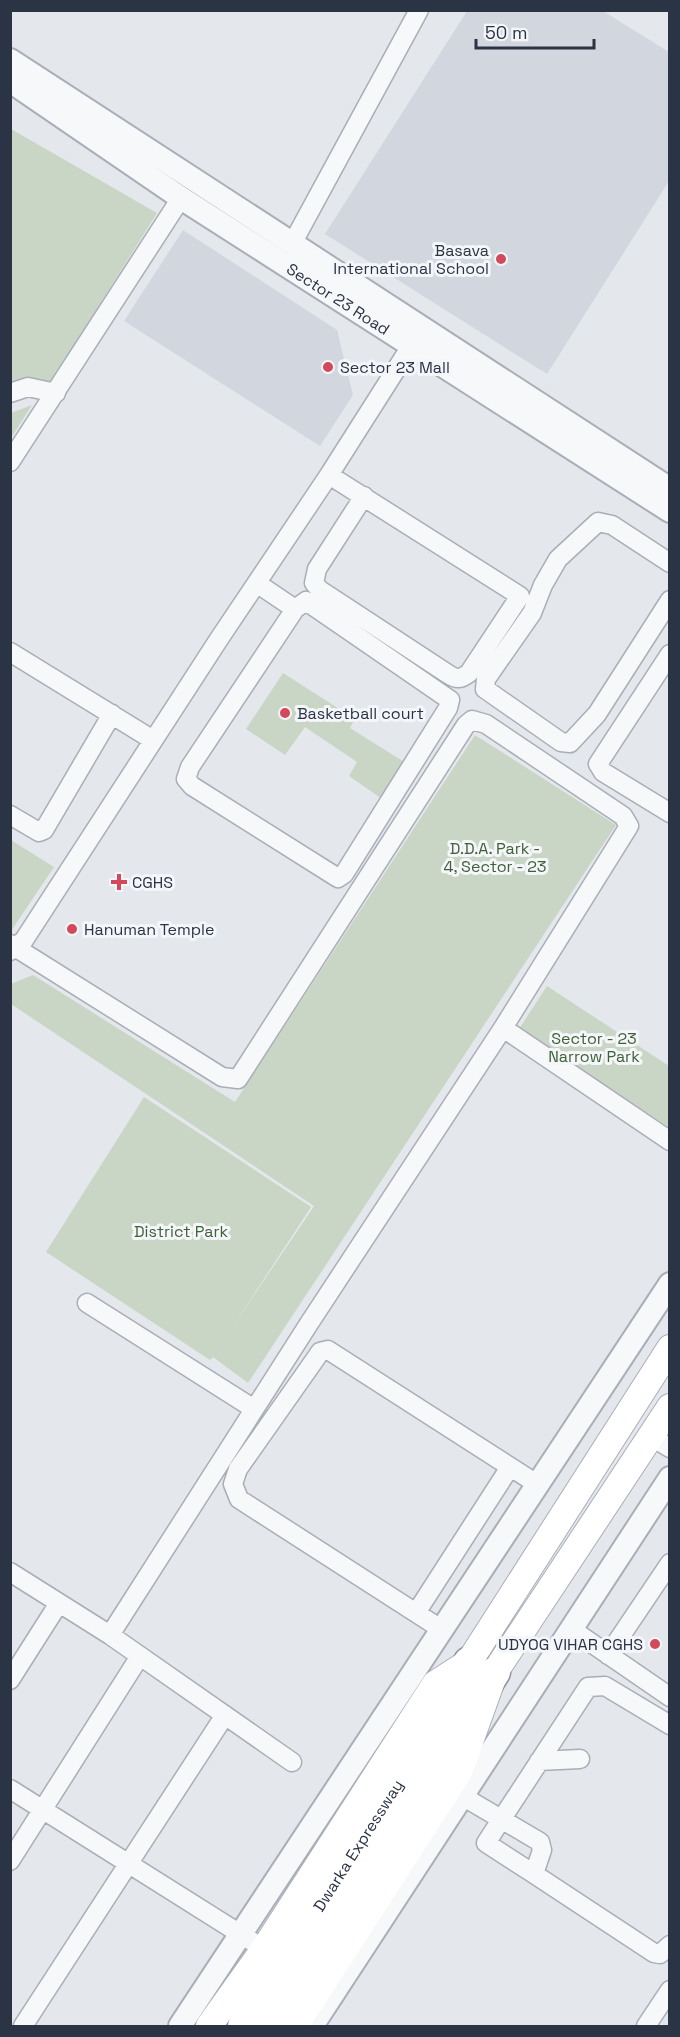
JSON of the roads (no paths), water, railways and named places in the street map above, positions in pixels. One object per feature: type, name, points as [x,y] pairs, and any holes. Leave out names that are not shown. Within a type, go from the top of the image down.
[{"type":"highway","name":"Dwarka Expressway","points":[[269,2026],[445,1708],[482,1667]]},
{"type":"highway","name":"Dwarka Expressway","points":[[243,2026],[356,1868]]},
{"type":"main road","points":[[295,2026],[459,1772],[482,1667],[669,1348]]},
{"type":"main road","points":[[209,2026],[264,1949],[435,1684],[482,1667],[660,1442],[669,1407]]},
{"type":"street","points":[[292,244],[419,10]]},
{"type":"street","name":"Sector 23 Road","points":[[10,60],[292,244],[417,337],[669,511]]},
{"type":"street","name":"Sector 23 Road","points":[[10,81],[182,198],[669,489]]},
{"type":"street","points":[[10,462],[182,198]]},
{"type":"street","points":[[110,1635],[502,1028],[629,826],[624,816],[479,721],[472,720],[466,725],[238,1079],[222,1077],[12,947],[258,584],[417,337]]},
{"type":"street","points":[[10,393],[28,387],[56,393]]},
{"type":"street","points":[[329,475],[363,496],[520,596],[469,673],[462,678],[456,679],[448,674],[320,590],[314,583],[317,569],[363,496]]},
{"type":"street","points":[[669,563],[612,525],[598,522],[558,560],[543,585],[532,613],[486,679],[485,690],[561,742],[570,743],[597,714],[669,600]]},
{"type":"street","points":[[258,584],[295,609]]},
{"type":"street","points":[[301,603],[309,603],[450,700],[448,708],[344,874],[338,878],[192,786],[186,779],[190,767],[295,609],[301,603]]},
{"type":"street","points":[[10,652],[153,740]]},
{"type":"street","points":[[669,654],[598,764],[603,772],[669,813]]},
{"type":"street","points":[[10,815],[39,832],[44,830],[112,714]]},
{"type":"street","points":[[502,1028],[669,1141]]},
{"type":"street","points":[[180,2026],[669,1284]]},
{"type":"street","points":[[87,1302],[254,1409]]},
{"type":"street","points":[[441,1629],[239,1499],[232,1484],[238,1469],[320,1352],[328,1350],[537,1484]]},
{"type":"street","points":[[416,1613],[510,1467]]},
{"type":"street","points":[[312,2026],[669,1478]]},
{"type":"street","points":[[608,1655],[667,1571]]},
{"type":"street","points":[[10,1572],[110,1635],[292,1762]]},
{"type":"street","points":[[10,1680],[59,1603]]},
{"type":"street","points":[[571,1629],[669,1697]]},
{"type":"street","points":[[10,1861],[140,1656]]},
{"type":"street","points":[[669,1725],[605,1686],[588,1687],[486,1843],[654,1953],[660,1954],[669,1945]]},
{"type":"street","points":[[23,2026],[225,1715]]},
{"type":"street","points":[[539,1761],[580,1759]]},
{"type":"street","points":[[10,1790],[264,1949]]},
{"type":"street","points":[[462,1796],[540,1842],[542,1850],[534,1874]]},
{"type":"street","points":[[646,2026],[669,1990]]},
{"type":"place","name":"Basava International School","points":[[501,259]]},
{"type":"place","name":"Sector 23 Mall","points":[[328,367]]},
{"type":"place","name":"Basketball court","points":[[285,713]]},
{"type":"place","name":"CGHS","points":[[119,882]]},
{"type":"place","name":"Hanuman Temple","points":[[72,929]]},
{"type":"place","name":"UDYOG VIHAR CGHS","points":[[655,1644]]},
{"type":"park label","name":"D.D.A. Park - 4, Sector - 23","points":[[495,857]]},
{"type":"park label","name":"Sector - 23 Narrow Park","points":[[594,1047]]},
{"type":"park label","name":"District Park","points":[[181,1231]]}]
